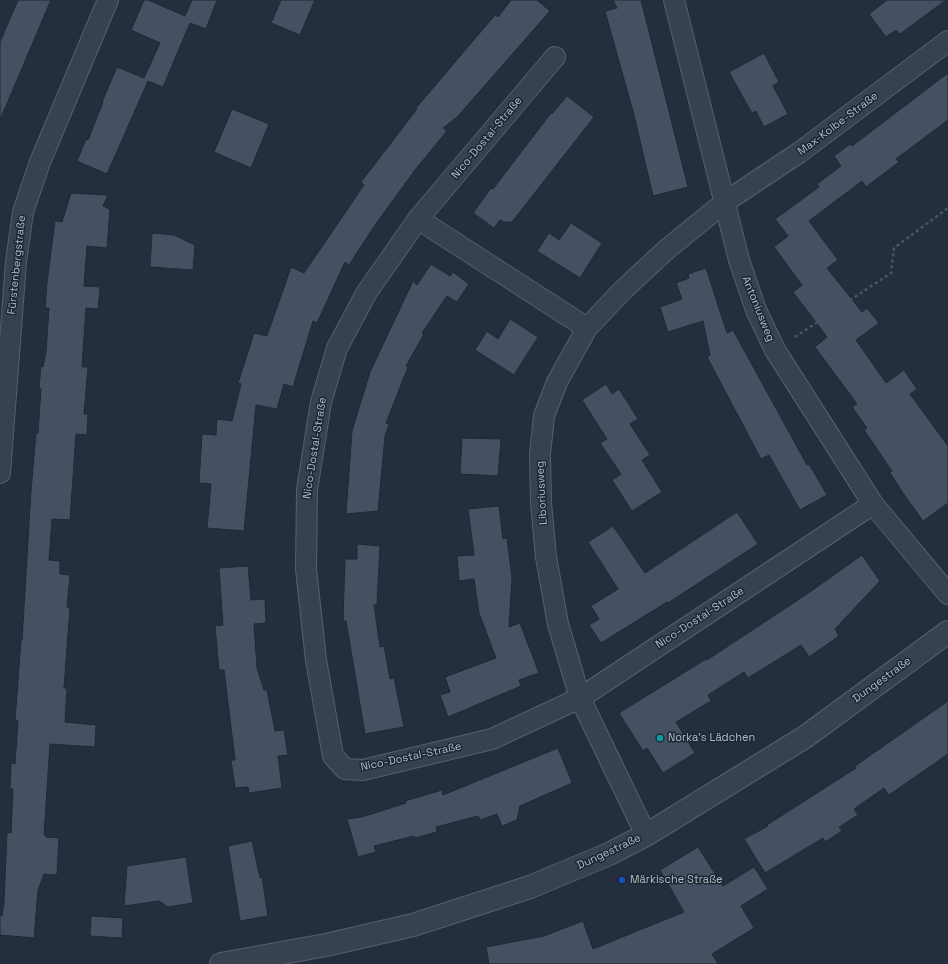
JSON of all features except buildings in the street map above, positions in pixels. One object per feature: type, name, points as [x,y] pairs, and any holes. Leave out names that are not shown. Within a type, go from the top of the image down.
[{"type":"street","name":"Fürstenbergstraße","points":[[0,473],[16,262],[23,212],[40,162],[108,0]]},
{"type":"street","name":"Antoniusweg","points":[[674,0],[739,260],[751,296],[775,350],[873,504],[948,594]]},
{"type":"street","name":"Max-Kolbe-Straße","points":[[725,202],[800,152],[948,41]]},
{"type":"street","name":"Nico-Dostal-Straße","points":[[555,57],[418,219],[367,292],[336,348],[321,402],[307,490],[306,569],[316,660],[333,756],[345,769],[363,770],[492,738],[580,698],[873,504]]},
{"type":"street","name":"Liboriusweg","points":[[646,835],[580,698],[558,624],[546,557],[541,503],[540,454],[544,416],[557,382],[588,328],[623,290],[650,265],[725,202]]},
{"type":"street","points":[[418,219],[588,328]]},
{"type":"street","name":"Dungestraße","points":[[221,964],[326,946],[413,925],[530,886],[610,854],[646,835],[805,737],[948,632]]},
{"type":"path","points":[[775,350],[891,273],[894,248],[948,208]]},
{"type":"place","name":"Norka's Lädchen","points":[[660,738]]},
{"type":"place","name":"Märkische Straße","points":[[622,880]]}]
